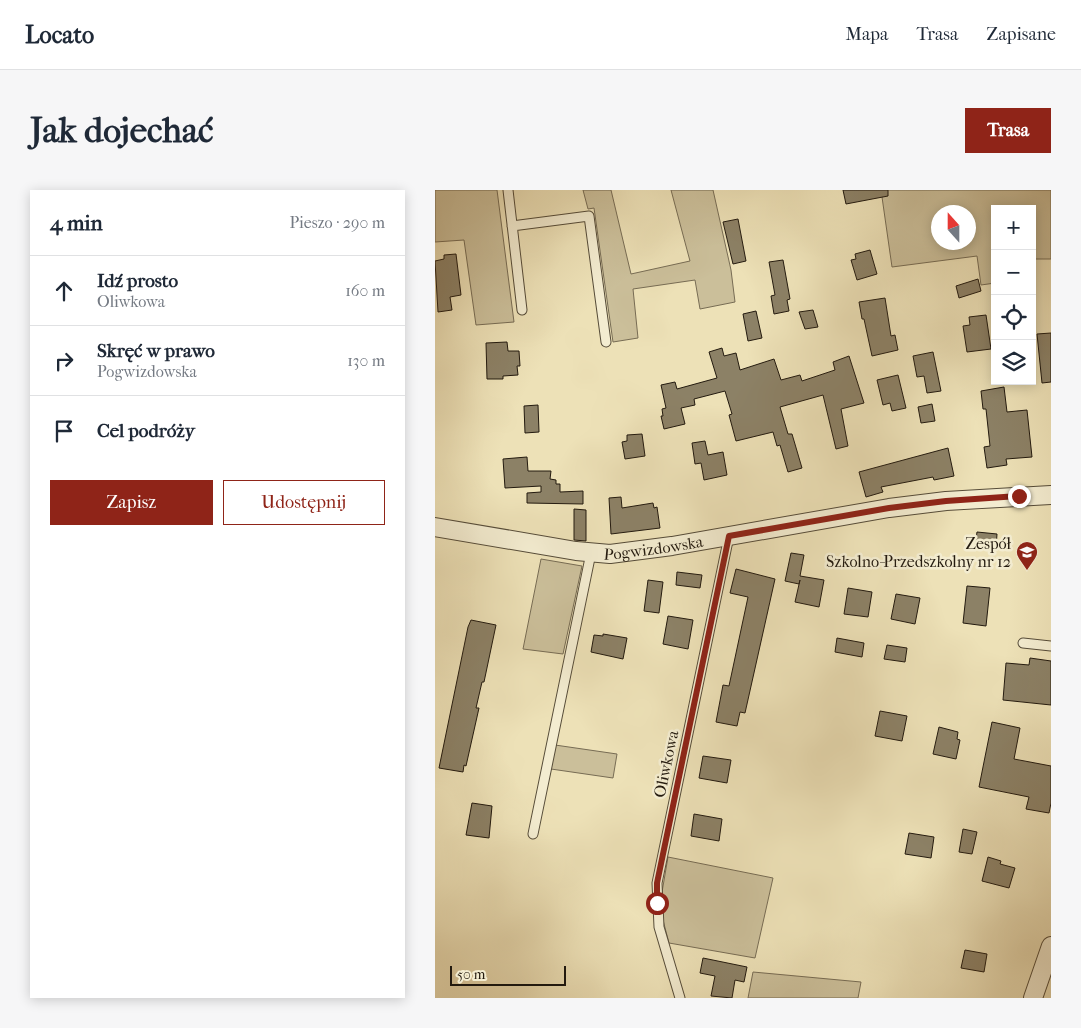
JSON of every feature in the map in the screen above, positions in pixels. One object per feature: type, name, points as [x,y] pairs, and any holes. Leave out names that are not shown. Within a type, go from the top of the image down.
[{"type":"street","name":"Pogwizdowska","points":[[435,528],[591,553],[630,552],[889,508],[946,501],[1051,495]]},
{"type":"street","points":[[1033,998],[1051,946]]},
{"type":"lane","points":[[508,190],[523,310]]},
{"type":"lane","points":[[513,226],[589,216],[606,342]]},
{"type":"lane","name":"Oliwkowa","points":[[680,998],[659,927],[657,883],[729,536]]},
{"type":"lane","points":[[533,834],[591,553]]},
{"type":"lane","points":[[1023,643],[1051,646]]},
{"type":"shaded area","points":[[435,190],[497,190],[514,322],[476,325],[464,240],[435,242]]},
{"type":"shaded area","points":[[583,190],[611,190],[631,274],[690,261],[671,190],[713,190],[731,270],[735,302],[700,309],[695,280],[633,289],[638,338],[613,342],[594,208],[588,209]]},
{"type":"shaded area","points":[[881,190],[1051,190],[1051,259],[1036,259],[1036,205],[991,205],[991,284],[981,285],[977,256],[892,267]]},
{"type":"shaded area","points":[[541,559],[582,566],[563,654],[523,649]]},
{"type":"shaded area","points":[[555,745],[617,754],[613,778],[551,769]]},
{"type":"shaded area","points":[[668,857],[773,878],[755,958],[669,943],[663,920],[661,898]]},
{"type":"shaded area","points":[[753,972],[861,982],[858,998],[748,998]]},
{"type":"building","points":[[843,190],[888,190],[888,196],[846,204]]},
{"type":"building","points":[[738,219],[746,261],[733,264],[723,222]]},
{"type":"building","points":[[870,250],[877,274],[857,280],[851,260],[856,259],[855,254]]},
{"type":"building","points":[[456,254],[461,295],[450,297],[452,310],[438,312],[435,261],[444,259],[444,255]]},
{"type":"building","points":[[783,260],[790,299],[787,300],[789,311],[774,314],[771,296],[775,295],[769,262]]},
{"type":"building","points":[[978,279],[981,291],[959,298],[956,286]]},
{"type":"building","points":[[885,298],[891,336],[895,335],[898,350],[872,356],[859,302]]},
{"type":"building","points":[[813,310],[818,327],[805,329],[799,312]]},
{"type":"building","points":[[756,311],[762,338],[748,341],[743,314]]},
{"type":"building","points":[[986,315],[991,349],[967,352],[963,326],[970,325],[969,317]]},
{"type":"building","points":[[1051,333],[1051,382],[1042,383],[1037,334]]},
{"type":"building","points":[[507,342],[508,351],[519,351],[520,366],[517,366],[518,375],[503,376],[503,379],[487,379],[486,343]]},
{"type":"building","points":[[722,348],[724,356],[736,353],[740,370],[774,359],[781,380],[800,375],[802,381],[835,370],[833,362],[849,356],[864,403],[841,409],[848,446],[836,449],[823,395],[780,407],[788,434],[792,434],[802,468],[788,472],[780,445],[777,446],[773,432],[736,441],[729,415],[732,414],[725,391],[694,399],[695,405],[681,408],[685,424],[664,429],[661,416],[663,416],[662,409],[666,408],[661,385],[675,382],[677,389],[717,378],[709,352]]},
{"type":"building","points":[[933,352],[941,391],[927,393],[924,376],[917,377],[913,356]]},
{"type":"building","points":[[898,375],[906,408],[892,411],[890,403],[883,405],[877,380]]},
{"type":"building","points":[[1004,387],[1007,412],[1027,410],[1032,457],[1006,459],[1007,465],[987,468],[984,447],[990,446],[986,409],[983,409],[981,391]]},
{"type":"building","points":[[932,404],[935,421],[921,423],[918,407]]},
{"type":"building","points":[[538,405],[539,432],[525,433],[524,406]]},
{"type":"building","points":[[642,434],[645,456],[625,459],[622,442],[627,441],[627,435]]},
{"type":"building","points":[[705,441],[708,455],[723,452],[727,475],[704,480],[701,463],[695,464],[692,443]]},
{"type":"building","points":[[948,448],[954,476],[934,480],[933,477],[881,487],[883,492],[866,497],[859,472]]},
{"type":"building","points":[[527,457],[528,471],[551,471],[550,479],[556,480],[556,484],[560,484],[560,492],[583,491],[583,504],[527,503],[527,493],[541,492],[541,486],[505,488],[503,459]]},
{"type":"building","points":[[621,497],[622,508],[653,503],[654,508],[657,507],[660,528],[611,534],[609,498]]},
{"type":"building","points":[[574,509],[586,510],[586,541],[574,540]]},
{"type":"building","points":[[977,532],[997,534],[996,548],[975,546]]},
{"type":"building","points":[[791,553],[804,555],[800,576],[824,580],[819,607],[795,602],[800,580],[799,584],[785,581]]},
{"type":"building","points":[[736,569],[775,579],[745,713],[740,712],[737,726],[716,722],[723,685],[729,686],[748,597],[730,593]]},
{"type":"building","points":[[677,572],[702,575],[700,588],[676,585]]},
{"type":"building","points":[[648,580],[663,582],[659,613],[644,611]]},
{"type":"building","points":[[967,586],[990,588],[986,626],[963,623]]},
{"type":"building","points":[[848,588],[872,592],[868,617],[844,614]]},
{"type":"building","points":[[896,594],[920,598],[915,624],[891,619]]},
{"type":"building","points":[[668,616],[693,620],[688,649],[663,644]]},
{"type":"building","points":[[471,620],[496,625],[484,682],[482,682],[476,708],[479,708],[466,766],[464,765],[463,772],[439,768]]},
{"type":"building","points":[[603,634],[627,638],[623,659],[591,652],[594,635],[603,636]]},
{"type":"building","points":[[837,638],[864,643],[862,657],[835,652]]},
{"type":"building","points":[[887,645],[907,648],[905,662],[884,659]]},
{"type":"building","points":[[1030,658],[1051,661],[1051,705],[1003,700],[1006,663],[1029,665]]},
{"type":"building","points":[[880,711],[907,716],[902,741],[875,736]]},
{"type":"building","points":[[992,722],[1020,728],[1014,759],[1051,766],[1051,803],[1049,813],[1026,809],[1029,797],[979,787]]},
{"type":"building","points":[[939,727],[958,732],[957,739],[960,740],[956,759],[933,754]]},
{"type":"building","points":[[703,756],[731,760],[727,783],[699,778]]},
{"type":"building","points":[[472,803],[492,806],[489,838],[466,835]]},
{"type":"building","points":[[694,814],[722,819],[719,841],[691,836]]},
{"type":"building","points":[[963,829],[977,832],[972,854],[959,852]]},
{"type":"building","points":[[909,833],[934,837],[931,858],[905,854]]},
{"type":"building","points":[[988,857],[1001,861],[1000,864],[1015,868],[1009,888],[982,881]]},
{"type":"building","points":[[965,950],[987,954],[984,972],[961,968]]},
{"type":"building","points":[[703,958],[747,967],[744,982],[735,980],[732,998],[711,996],[715,976],[700,973]]},
{"type":"place","name":"Zespół Szkolno-Przedszkolny nr 12","points":[[1027,571]]},
{"type":"route","points":[[657,903],[657,883],[729,536],[889,508],[946,501],[1019,496]]}]
